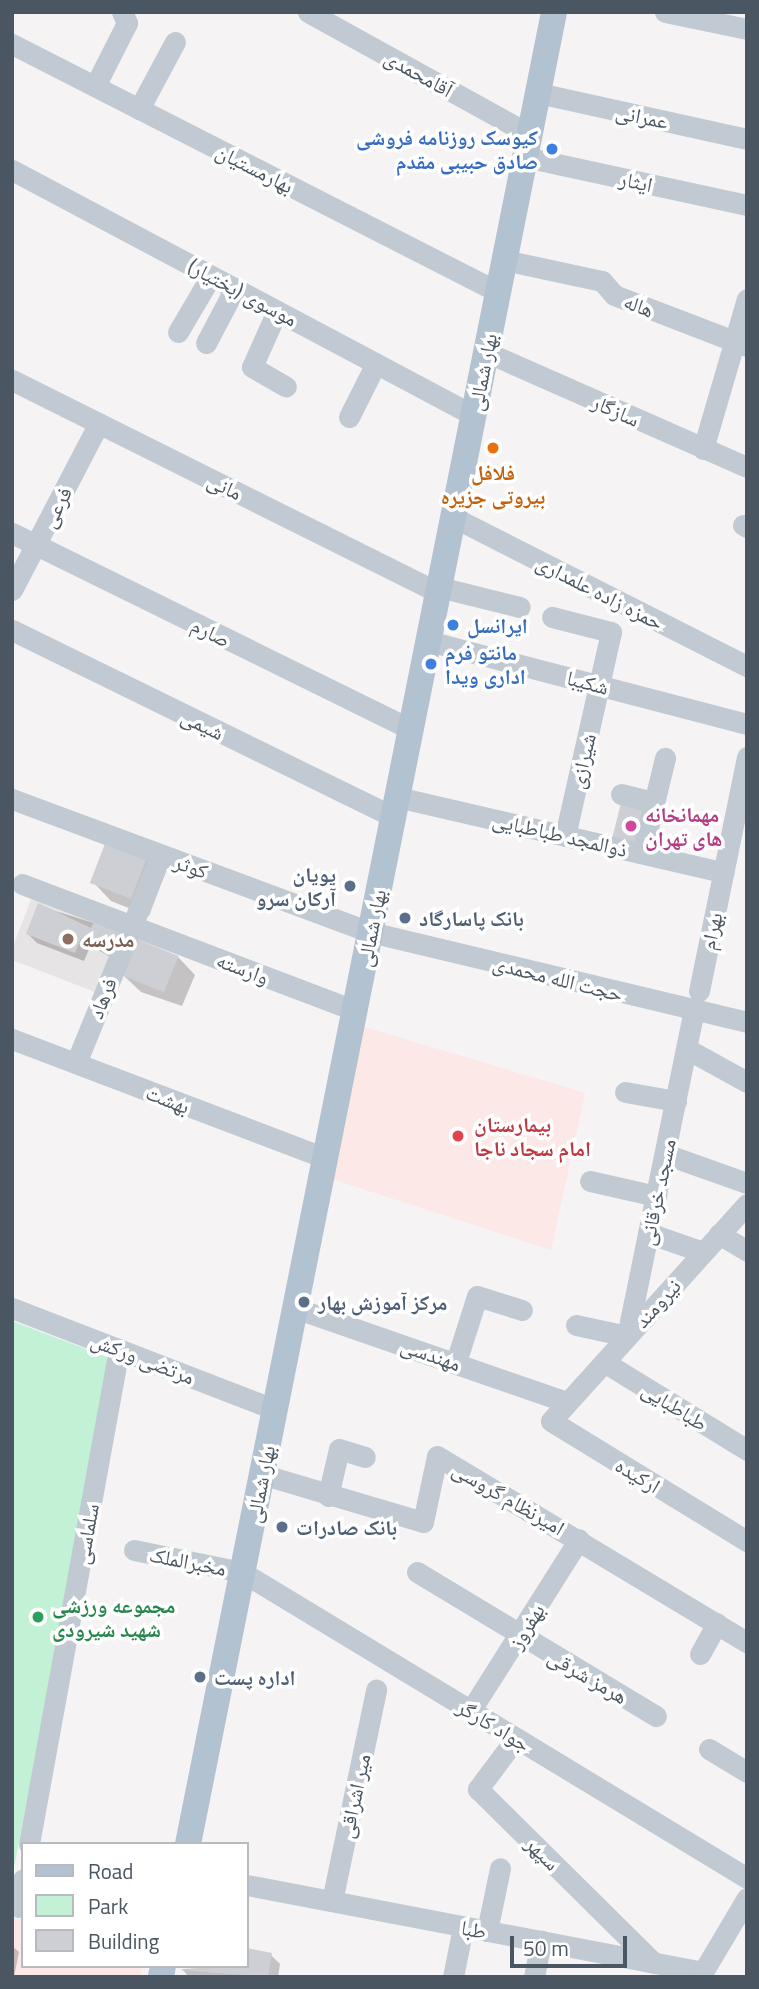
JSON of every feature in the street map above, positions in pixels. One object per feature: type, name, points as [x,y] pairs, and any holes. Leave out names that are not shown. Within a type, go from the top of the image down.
[{"type":"main road","name":"بهار شمالی","points":[[188,1842],[553,13]]},
{"type":"street","name":"آقامحمدی","points":[[308,12],[527,146]]},
{"type":"street","points":[[665,12],[744,23]]},
{"type":"street","points":[[95,86],[124,18]]},
{"type":"street","points":[[139,109],[175,42]]},
{"type":"street","name":"بهارمستیان","points":[[12,44],[498,292]]},
{"type":"street","name":"عمرانی","points":[[538,93],[747,139]]},
{"type":"street","name":"ایثار","points":[[527,146],[747,205]]},
{"type":"street","name":"موسوی (بختیار)","points":[[12,170],[473,415]]},
{"type":"street","name":"هاله","points":[[504,260],[603,281],[614,295],[741,344]]},
{"type":"street","points":[[178,332],[211,276]]},
{"type":"street","points":[[206,344],[234,288]]},
{"type":"street","points":[[703,449],[741,344],[747,299]]},
{"type":"street","points":[[278,311],[252,363],[286,387]]},
{"type":"street","name":"سازگار","points":[[486,352],[747,467]]},
{"type":"street","points":[[349,417],[376,363]]},
{"type":"street","name":"مانی","points":[[12,380],[438,589],[520,607]]},
{"type":"street","name":"فرعی","points":[[12,590],[99,423]]},
{"type":"street","name":"حمزه زاده علمداری","points":[[453,517],[747,666]]},
{"type":"street","name":"صارم","points":[[12,533],[411,729]]},
{"type":"street","name":"شیرازی","points":[[552,617],[611,632],[565,836]]},
{"type":"street","name":"شیمی","points":[[12,630],[395,807]]},
{"type":"street","name":"شکیبا","points":[[428,641],[747,724]]},
{"type":"street","name":"بهرام","points":[[687,1049],[723,872],[737,852],[747,757]]},
{"type":"street","points":[[642,853],[665,758]]},
{"type":"street","points":[[621,794],[654,802]]},
{"type":"street","name":"کوثر","points":[[12,799],[370,932]]},
{"type":"street","name":"ذوالمجد طباطبایی","points":[[395,807],[565,836],[723,872]]},
{"type":"street","name":"فرهاد","points":[[75,1063],[161,855]]},
{"type":"street","name":"وارسته","points":[[22,884],[354,1010]]},
{"type":"street","name":"حجت الله محمدی","points":[[370,932],[696,1001],[747,1022]]},
{"type":"street","name":"بهشت","points":[[12,1039],[325,1158]]},
{"type":"street","points":[[687,1049],[747,1082]]},
{"type":"street","name":"مسجد خرقانی","points":[[627,1336],[687,1049]]},
{"type":"street","points":[[625,1092],[676,1101]]},
{"type":"street","points":[[665,1154],[747,1183]]},
{"type":"street","points":[[590,1181],[656,1196]]},
{"type":"street","name":"نیرومند","points":[[567,1402],[747,1205]]},
{"type":"street","points":[[648,1233],[703,1252]]},
{"type":"street","points":[[719,1234],[747,1251]]},
{"type":"street","points":[[456,1362],[477,1296],[522,1310]]},
{"type":"street","name":"مرتضی ورکش","points":[[12,1308],[275,1409]]},
{"type":"street","name":"مهندسی","points":[[295,1308],[567,1402]]},
{"type":"street","points":[[576,1325],[627,1336]]},
{"type":"street","name":"سلماسی","points":[[29,1842],[120,1349]]},
{"type":"street","name":"طباطبایی","points":[[604,1362],[747,1450]]},
{"type":"street","name":"ارکیده","points":[[567,1402],[551,1421],[747,1541]]},
{"type":"street","points":[[328,1496],[339,1449],[365,1457]]},
{"type":"street","name":"امیرنظام گروسی","points":[[261,1474],[423,1522],[437,1456],[747,1642]]},
{"type":"street","name":"بهفروز","points":[[471,1710],[579,1539]]},
{"type":"street","name":"مخبرالملک","points":[[134,1550],[242,1572]]},
{"type":"street","name":"جواد کارگر","points":[[242,1572],[747,1878]]},
{"type":"street","name":"هرمز شرقی","points":[[417,1572],[656,1716]]},
{"type":"street","points":[[701,1654],[717,1623]]},
{"type":"street","name":"میر اشراقی","points":[[332,1901],[376,1690]]},
{"type":"street","name":"سپهر","points":[[516,1738],[478,1789],[654,1963]]},
{"type":"street","points":[[709,1749],[747,1772]]},
{"type":"street","points":[[486,1931],[500,1868]]},
{"type":"street","name":"طبا","points":[[248,1885],[700,1974]]},
{"type":"street","points":[[700,1974],[747,1898]]},
{"type":"street","points":[[453,1977],[463,1927]]},
{"type":"street","points":[[534,1977],[541,1941]]},
{"type":"shaded area","name":"مدرسه","points":[[32,897],[123,932],[99,993],[12,960],[12,949]]},
{"type":"shaded area","name":"بیمارستان امام سجاد ناجا","points":[[361,1026],[585,1093],[551,1250],[332,1179]]},
{"type":"shaded area","points":[[12,1918],[21,1920],[21,1968],[142,1968],[140,1977],[12,1977]]},
{"type":"green space","name":"مجموعه ورزشی شهید شیرودی","points":[[12,1321],[112,1359],[12,1878]]},
{"type":"building","name":"مهمانخانه های تهران","points":[[621,803],[650,810],[641,848],[612,841]]},
{"type":"building","points":[[106,841],[147,857],[131,899],[90,883]]},
{"type":"building","points":[[38,903],[91,928],[94,922],[121,932],[112,957],[81,938],[75,953],[26,934]]},
{"type":"building","points":[[134,938],[179,956],[164,992],[119,974]]},
{"type":"building","points":[[248,1948],[272,1953],[268,1977],[180,1970],[248,1968]]},
{"type":"place","name":"کیوسک روزنامه فروشی صادق حبیبی مقدم","points":[[552,149]]},
{"type":"place","name":"فلافل بیروتی جزیره","points":[[493,448]]},
{"type":"place","name":"ایرانسل","points":[[453,625]]},
{"type":"place","name":"مانتو فرم اداری ویدا","points":[[431,664]]},
{"type":"place","name":"مهمانخانه های تهران","points":[[631,826]]},
{"type":"place","name":"پویان آرکان سرو","points":[[350,886]]},
{"type":"place","name":"بانک پاسارگاد","points":[[405,918]]},
{"type":"place","name":"مدرسه","points":[[68,939]]},
{"type":"place","name":"بیمارستان امام سجاد ناجا","points":[[458,1136]]},
{"type":"place","name":"مرکز آموزش بهار","points":[[304,1302]]},
{"type":"place","name":"بانک صادرات","points":[[282,1527]]},
{"type":"place","name":"مجموعه ورزشی شهید شیرودی","points":[[38,1617]]},
{"type":"place","name":"اداره پست","points":[[200,1677]]}]
